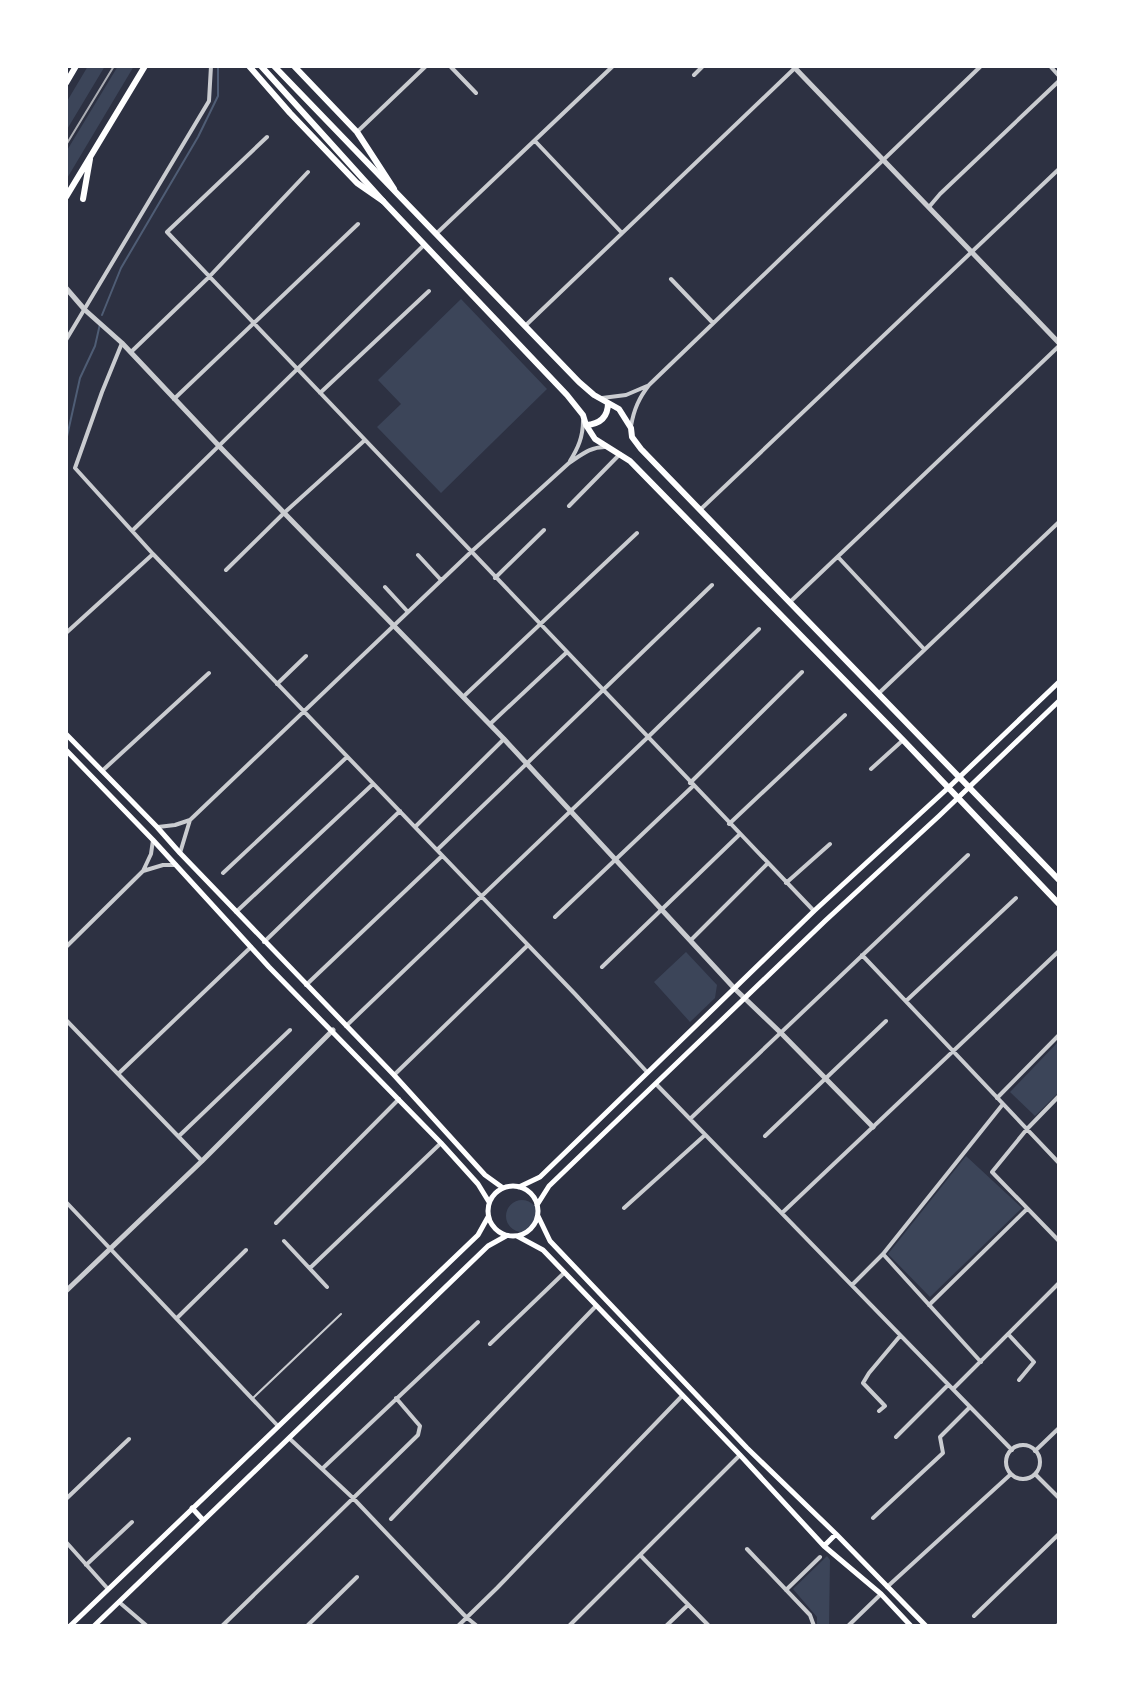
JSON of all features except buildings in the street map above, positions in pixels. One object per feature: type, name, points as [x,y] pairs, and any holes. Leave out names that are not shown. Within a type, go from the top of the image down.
[{"type":"main road","points":[[66,83],[76,66]]},
{"type":"main road","points":[[66,197],[145,66]]},
{"type":"main road","points":[[249,66],[357,183],[383,201]]},
{"type":"main road","points":[[261,66],[383,201],[567,395],[583,415],[595,439],[630,461],[1059,904]]},
{"type":"main road","points":[[294,66],[357,132],[394,189]]},
{"type":"main road","points":[[276,68],[579,382],[619,409],[641,449],[1059,880]]},
{"type":"main road","points":[[83,199],[91,154]]},
{"type":"main road","points":[[586,425],[593,425],[605,417],[608,402]]},
{"type":"main road","points":[[747,580],[759,569]]},
{"type":"main road","points":[[70,1626],[478,1235],[488,1217],[489,1202],[493,1196],[503,1188],[519,1187],[540,1177],[814,911],[1059,682]]},
{"type":"main road","points":[[537,1205],[549,1186],[1059,701]]},
{"type":"main road","points":[[66,734],[394,1075],[485,1175],[503,1188]]},
{"type":"main road","points":[[66,750],[269,967],[441,1143],[478,1184],[489,1202]]},
{"type":"main road","points":[[109,795],[119,787]]},
{"type":"main road","points":[[269,967],[279,958]]},
{"type":"main road","points":[[519,1187],[531,1193],[550,1241],[747,1448],[926,1626]]},
{"type":"main road","points":[[94,1626],[488,1246],[506,1236],[517,1236],[530,1230],[538,1216]]},
{"type":"main road","points":[[488,1217],[495,1229],[506,1236]]},
{"type":"main road","points":[[517,1236],[543,1250],[824,1546],[881,1594],[911,1626]]},
{"type":"main road","points":[[192,1508],[203,1520]]},
{"type":"main road","points":[[824,1546],[836,1534]]},
{"type":"street","points":[[66,340],[209,101],[211,66]]},
{"type":"street","points":[[357,132],[426,66]]},
{"type":"street","points":[[450,66],[476,93]]},
{"type":"street","points":[[437,233],[613,66]]},
{"type":"street","points":[[694,75],[703,66]]},
{"type":"street","points":[[631,428],[633,412],[649,385],[981,66]]},
{"type":"street","points":[[929,207],[1059,78],[1050,66]]},
{"type":"street","points":[[525,326],[795,67],[1059,345],[790,602]]},
{"type":"street","points":[[267,137],[167,232],[814,911]]},
{"type":"street","points":[[535,141],[622,233]]},
{"type":"street","points":[[701,509],[1059,169]]},
{"type":"street","points":[[131,352],[209,277],[308,172]]},
{"type":"street","points":[[174,399],[358,224]]},
{"type":"street","points":[[133,530],[424,245]]},
{"type":"street","points":[[671,279],[713,324]]},
{"type":"street","points":[[66,288],[490,724],[735,989],[873,1127]]},
{"type":"street","points":[[320,393],[429,291]]},
{"type":"street","points":[[122,343],[75,468],[153,554],[647,1072]]},
{"type":"street","points":[[600,398],[626,395],[649,385]]},
{"type":"street","points":[[569,463],[578,449],[583,432],[583,415]]},
{"type":"street","points":[[226,570],[365,440]]},
{"type":"street","points":[[157,827],[190,820],[441,580],[569,463],[588,450],[610,448]]},
{"type":"street","points":[[569,506],[621,453]]},
{"type":"street","points":[[879,693],[1059,522]]},
{"type":"street","points":[[495,578],[544,530]]},
{"type":"street","points":[[463,697],[637,533]]},
{"type":"street","points":[[66,633],[153,554]]},
{"type":"street","points":[[418,555],[441,580]]},
{"type":"street","points":[[838,557],[924,649]]},
{"type":"street","points":[[437,850],[712,585]]},
{"type":"street","points":[[385,587],[408,612]]},
{"type":"street","points":[[346,1026],[759,629]]},
{"type":"street","points":[[490,724],[566,653]]},
{"type":"street","points":[[277,684],[306,656]]},
{"type":"street","points":[[555,917],[675,803],[802,672]]},
{"type":"street","points":[[102,771],[209,673]]},
{"type":"street","points":[[729,824],[845,715]]},
{"type":"street","points":[[415,827],[504,739]]},
{"type":"street","points":[[871,769],[903,740]]},
{"type":"street","points":[[223,873],[347,756]]},
{"type":"street","points":[[236,912],[373,784]]},
{"type":"street","points":[[264,942],[400,811]]},
{"type":"street","points":[[180,853],[190,820]]},
{"type":"street","points":[[602,967],[739,835]]},
{"type":"street","points":[[66,947],[143,871],[153,840]]},
{"type":"street","points":[[786,883],[830,844]]},
{"type":"street","points":[[691,1118],[968,855]]},
{"type":"street","points":[[306,985],[442,856]]},
{"type":"street","points":[[691,940],[767,864]]},
{"type":"street","points":[[143,871],[176,865]]},
{"type":"street","points":[[906,1001],[1016,898]]},
{"type":"street","points":[[394,1075],[528,945]]},
{"type":"street","points":[[118,1074],[251,947]]},
{"type":"street","points":[[782,1213],[1059,951]]},
{"type":"street","points":[[862,955],[1059,1163]]},
{"type":"street","points":[[66,1020],[202,1161]]},
{"type":"street","points":[[765,1136],[886,1021]]},
{"type":"street","points":[[178,1136],[290,1030]]},
{"type":"street","points":[[66,1291],[333,1030]]},
{"type":"street","points":[[997,1098],[1059,1035]]},
{"type":"street","points":[[656,1084],[1012,1450]]},
{"type":"street","points":[[1059,1096],[992,1172],[1059,1241]]},
{"type":"street","points":[[276,1223],[399,1099]]},
{"type":"street","points":[[852,1285],[883,1254],[1003,1104]]},
{"type":"street","points":[[624,1208],[706,1134]]},
{"type":"street","points":[[310,1268],[441,1143]]},
{"type":"street","points":[[66,1203],[278,1426]]},
{"type":"street","points":[[929,1305],[1028,1209]]},
{"type":"street","points":[[284,1241],[327,1287]]},
{"type":"street","points":[[177,1318],[246,1250]]},
{"type":"street","points":[[883,1254],[981,1362]]},
{"type":"street","points":[[490,1344],[564,1273]]},
{"type":"street","points":[[896,1437],[981,1362],[1059,1283]]},
{"type":"street","points":[[391,1519],[596,1306]]},
{"type":"street","points":[[323,1468],[478,1322]]},
{"type":"street","points":[[1008,1334],[1034,1359],[1019,1380]]},
{"type":"street","points":[[879,1411],[885,1406],[863,1383],[900,1336]]},
{"type":"street","points":[[458,1626],[682,1396]]},
{"type":"street","points":[[222,1626],[418,1435],[420,1426],[396,1398]]},
{"type":"street","points":[[873,1518],[943,1453],[940,1437],[970,1407]]},
{"type":"street","points":[[1035,1451],[1059,1428]]},
{"type":"street","points":[[288,1438],[323,1468],[477,1626]]},
{"type":"street","points":[[66,1499],[129,1439]]},
{"type":"street","points":[[1024,1445],[1035,1451],[1040,1462],[1035,1474],[1023,1479],[1011,1474],[1007,1462],[1012,1450],[1024,1445]]},
{"type":"street","points":[[569,1626],[740,1455]]},
{"type":"street","points":[[887,1587],[1011,1474]]},
{"type":"street","points":[[1035,1474],[1059,1498]]},
{"type":"street","points":[[86,1565],[132,1522]]},
{"type":"street","points":[[974,1616],[1059,1534]]},
{"type":"street","points":[[66,1542],[108,1589]]},
{"type":"street","points":[[747,1549],[810,1615],[814,1626]]},
{"type":"street","points":[[641,1556],[709,1626]]},
{"type":"street","points":[[786,1590],[820,1557]]},
{"type":"street","points":[[307,1626],[357,1577]]},
{"type":"street","points":[[848,1626],[881,1594]]},
{"type":"street","points":[[119,1602],[147,1626]]},
{"type":"street","points":[[666,1626],[688,1605]]},
{"type":"lane","points":[[253,1398],[341,1314]]},
{"type":"shaded area","points":[[88,66],[105,66],[66,131],[66,103]]},
{"type":"shaded area","points":[[118,66],[134,66],[66,180],[66,152]]},
{"type":"shaded area","points":[[461,299],[547,389],[441,493],[377,427],[401,404],[378,380]]},
{"type":"shaded area","points":[[686,952],[717,985],[715,998],[690,1022],[654,982]]},
{"type":"shaded area","points":[[1059,1041],[1059,1092],[1035,1116],[1010,1092]]},
{"type":"shaded area","points":[[966,1156],[1022,1208],[930,1297],[888,1254]]},
{"type":"shaded area","points":[[522,1200],[533,1205],[538,1216],[533,1227],[522,1232],[511,1227],[506,1216],[511,1205]]},
{"type":"shaded area","points":[[827,1556],[830,1560],[829,1626],[817,1626],[817,1617],[793,1589]]},
{"type":"waterway","points":[[102,315],[121,268],[198,137],[218,96],[218,66]]},
{"type":"waterway","points":[[66,441],[80,378],[95,346],[100,324]]},
{"type":"tram line","points":[[66,145],[114,66]]}]
